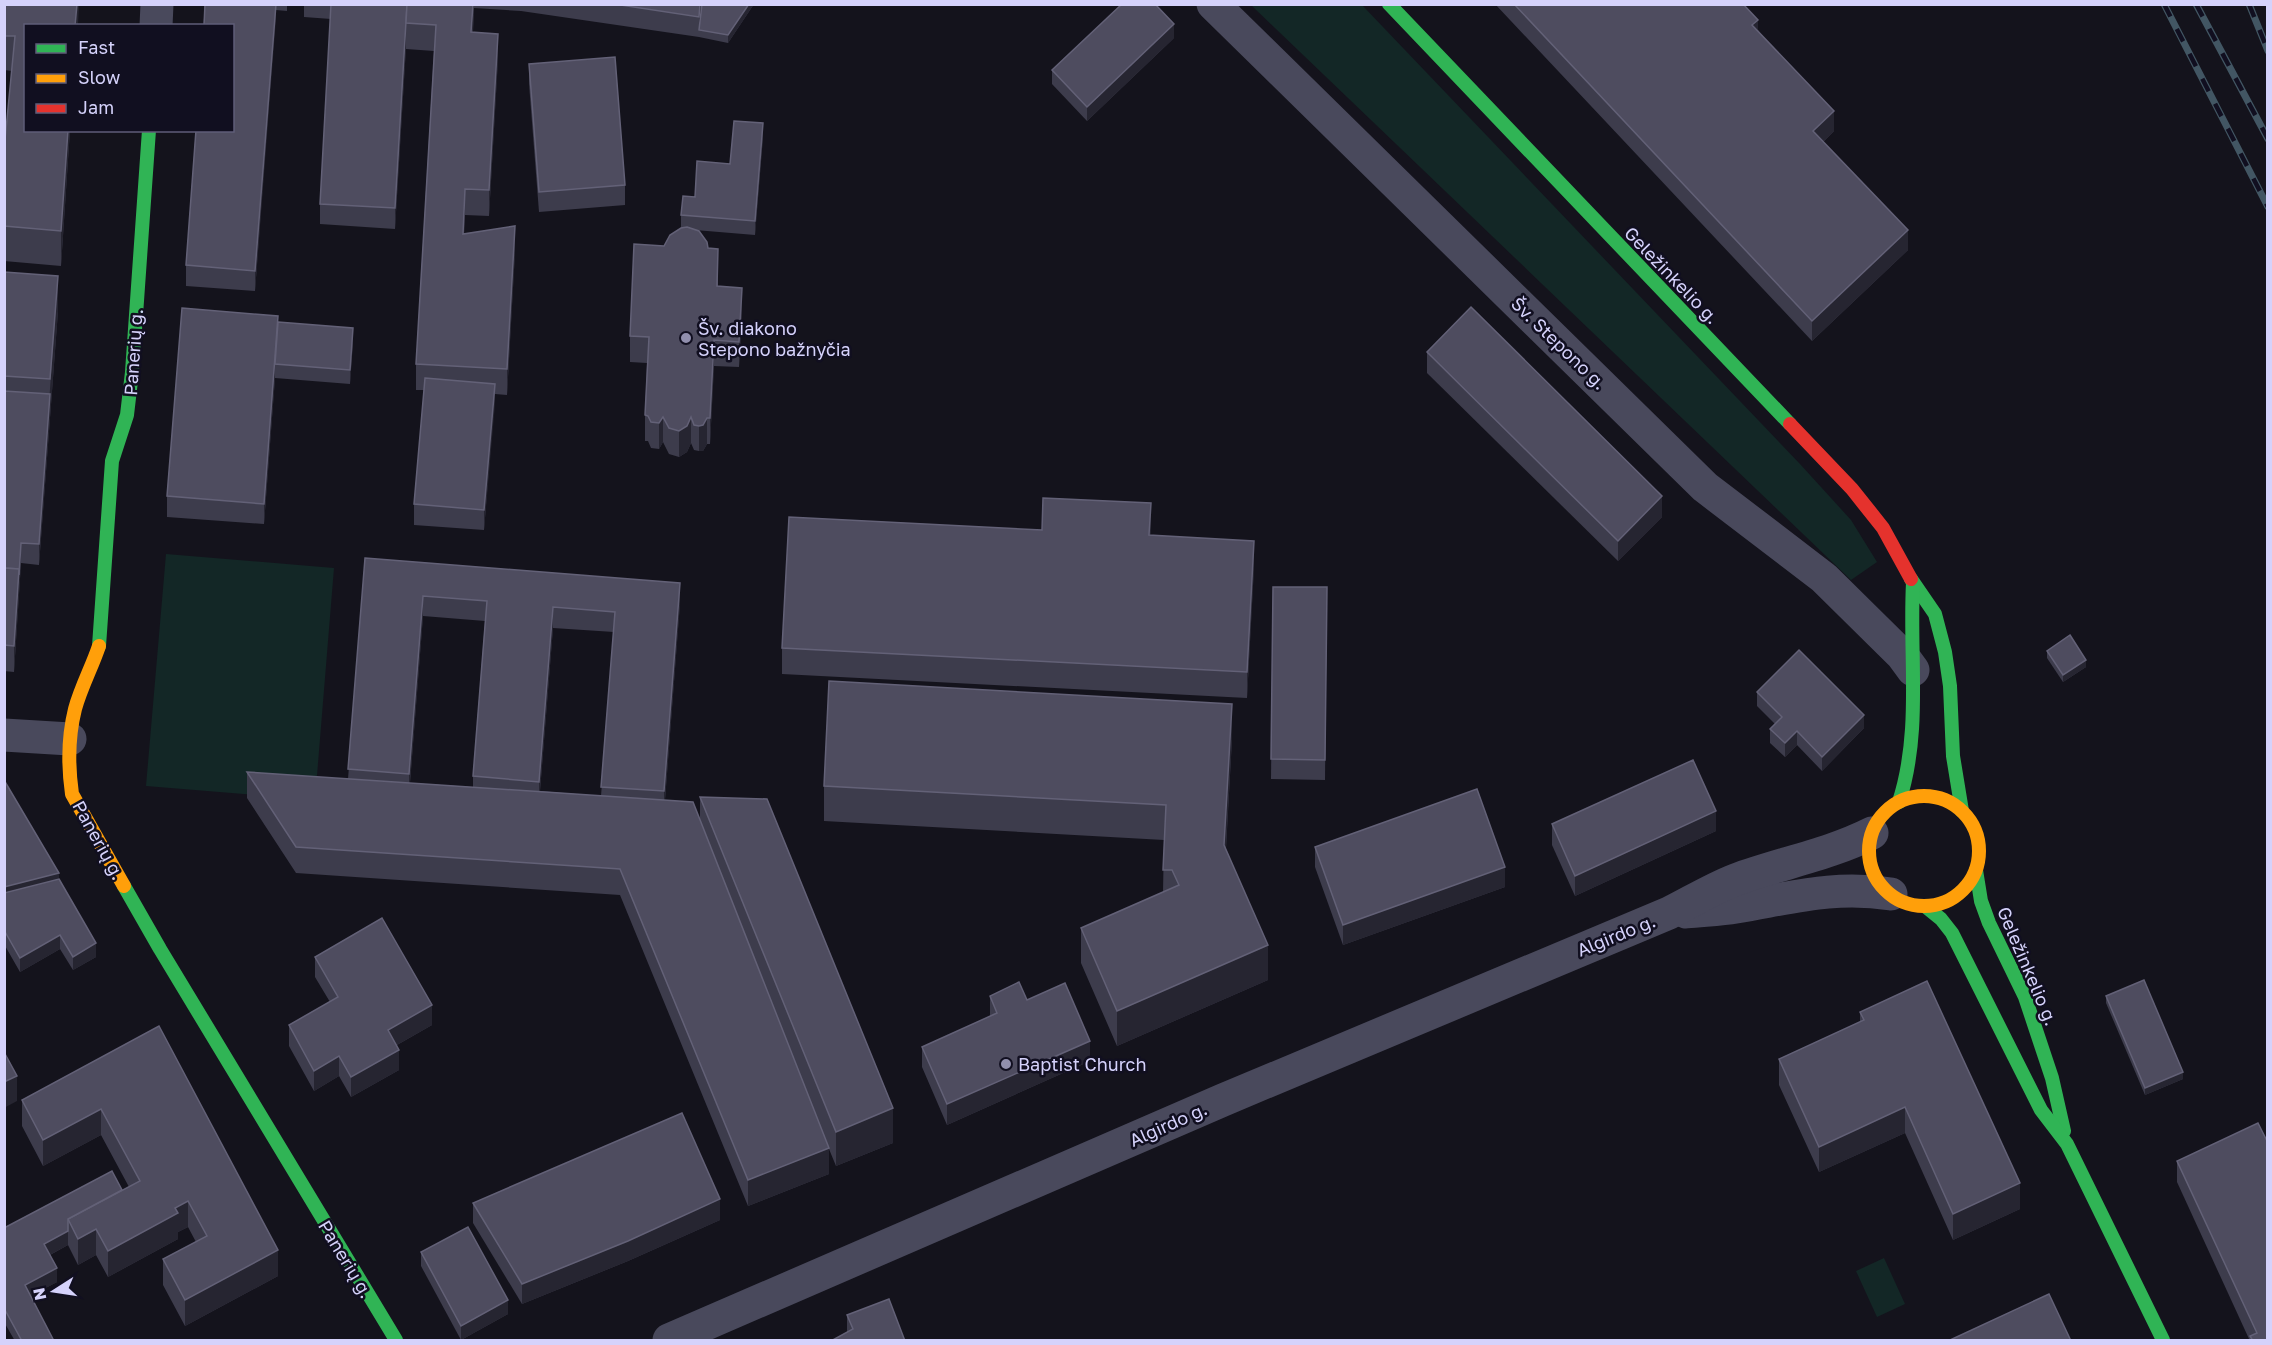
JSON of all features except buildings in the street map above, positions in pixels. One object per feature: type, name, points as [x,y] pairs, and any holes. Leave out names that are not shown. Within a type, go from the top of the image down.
[{"type":"main road","name":"Geležinkelio g.","points":[[1389,4],[1852,489],[1883,528],[1913,583],[1935,614],[1945,652],[1950,686],[1953,756],[1962,811]]},
{"type":"main road","name":"Panerių g.","points":[[148,132],[128,416],[112,461],[99,645],[92,670],[75,710],[70,739],[69,769],[72,794],[396,1341]]},
{"type":"main road","points":[[1899,802],[1908,774],[1912,749],[1913,583]]},
{"type":"main road","points":[[1931,796],[1948,801],[1962,811],[1973,825],[1978,840],[1979,855],[1976,870],[1968,884],[1956,896],[1941,903],[1925,906],[1913,905],[1891,894],[1879,882],[1872,867],[1869,850],[1872,833],[1883,816],[1899,802],[1914,797],[1931,796]]},
{"type":"main road","name":"Geležinkelio g.","points":[[1976,870],[1989,923],[2025,997],[2052,1078],[2067,1144]]},
{"type":"main road","name":"Geležinkelio g.","points":[[1925,906],[1941,919],[1952,933],[2041,1110],[2067,1144],[2163,1341]]},
{"type":"street","points":[[156,24],[158,4]]},
{"type":"street","name":"Šv. Stepono g.","points":[[1213,4],[1705,487],[1824,578],[1894,647],[1913,670]]},
{"type":"street","points":[[4,735],[70,739]]},
{"type":"street","name":"Algirdo g.","points":[[669,1341],[1223,1100],[1669,913],[1734,880],[1791,861],[1829,852],[1872,833]]},
{"type":"street","name":"Algirdo g.","points":[[1669,913],[1733,908],[1840,890],[1891,894]]},
{"type":"green space","points":[[1251,5],[1362,5],[1800,464],[1851,520],[1877,562],[1851,580]]},
{"type":"green space","points":[[166,554],[334,568],[315,800],[146,786]]},
{"type":"green space","points":[[1884,1258],[1905,1304],[1877,1317],[1856,1271]]},
{"type":"railway","points":[[2164,4],[2268,207]]},
{"type":"railway","points":[[2196,4],[2268,139]]},
{"type":"railway","points":[[2249,4],[2268,51]]},
{"type":"traffic: fast","points":[[1389,4],[1790,424]]},
{"type":"traffic: fast","points":[[99,646],[112,461],[127,415],[132,372],[149,132]]},
{"type":"traffic: fast","points":[[1911,579],[1935,614],[1945,652],[1950,686],[1953,756],[1962,811]]},
{"type":"traffic: fast","points":[[1899,802],[1906,775],[1912,721],[1913,583]]},
{"type":"traffic: fast","points":[[1976,870],[1981,901],[1989,923],[2025,997],[2052,1078],[2064,1131]]},
{"type":"traffic: fast","points":[[124,886],[396,1340]]},
{"type":"traffic: fast","points":[[1925,906],[1941,919],[1952,933],[2041,1110],[2067,1144],[2163,1340]]},
{"type":"traffic: slow","points":[[99,646],[80,693],[71,730],[69,762],[72,794],[124,886]]},
{"type":"traffic: slow","points":[[1924,796],[1945,801],[1963,812],[1974,830],[1979,851],[1974,872],[1963,890],[1945,901],[1924,906],[1903,901],[1885,890],[1874,872],[1869,851],[1874,830],[1885,812],[1903,801],[1924,796]]},
{"type":"traffic: jam","points":[[1790,424],[1852,489],[1883,528],[1911,579]]},
{"type":"place","name":"Šv. diakono Stepono bažnyčia","points":[[686,338]]},
{"type":"place","name":"Baptist Church","points":[[1006,1064]]}]
